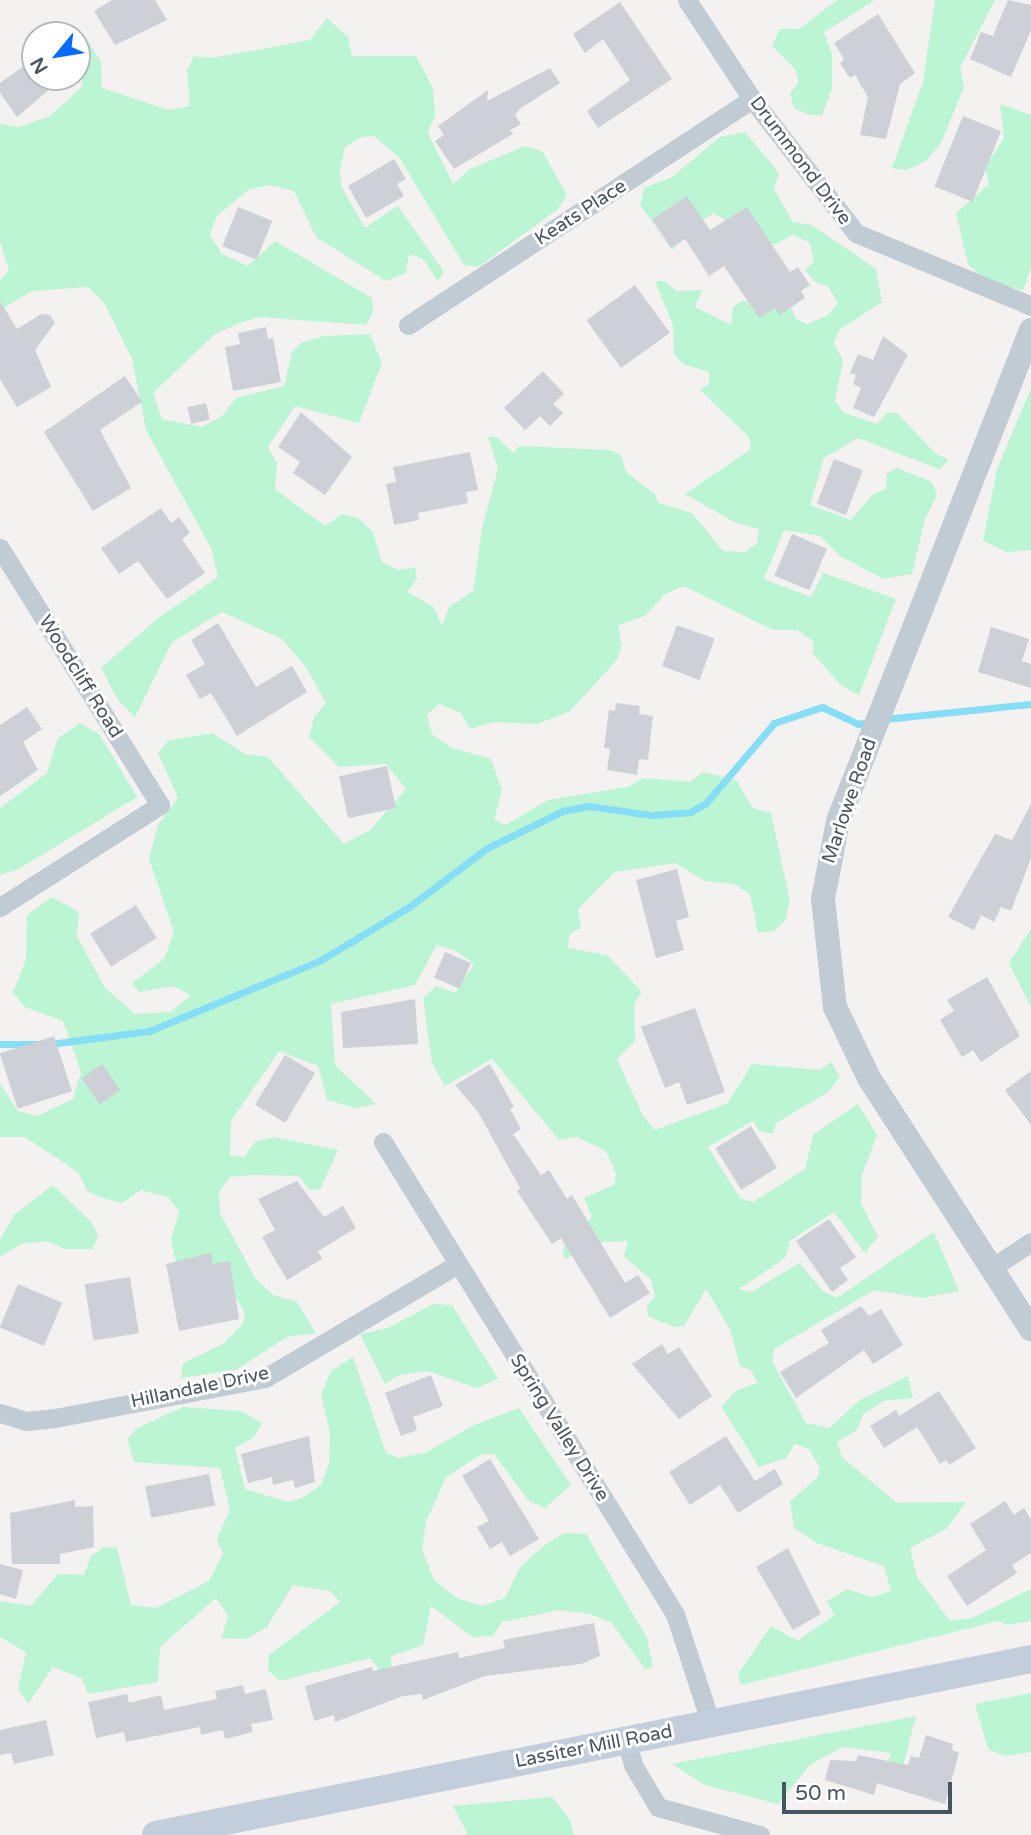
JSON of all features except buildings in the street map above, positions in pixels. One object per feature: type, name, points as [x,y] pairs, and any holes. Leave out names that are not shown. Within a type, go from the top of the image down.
[{"type":"main road","name":"Lassiter Mill Road","points":[[156,1835],[1031,1659]]},
{"type":"street","name":"Drummond Drive","points":[[687,0],[752,99],[856,233],[1031,306]]},
{"type":"street","name":"Keats Place","points":[[408,326],[752,99]]},
{"type":"street","name":"Marlowe Road","points":[[1031,330],[838,821],[823,899],[835,1007],[869,1078],[1031,1329]]},
{"type":"street","name":"Woodcliff Road","points":[[0,548],[160,805],[0,907]]},
{"type":"street","name":"Spring Valley Drive","points":[[383,1142],[675,1614],[711,1724]]},
{"type":"street","points":[[993,1267],[1031,1242]]},
{"type":"street","name":"Hillandale Drive","points":[[0,1413],[26,1421],[55,1418],[265,1378],[458,1264]]},
{"type":"street","points":[[626,1740],[641,1782],[658,1807],[760,1835]]},
{"type":"green space","points":[[837,0],[875,0],[824,32],[832,54],[832,89],[822,115],[810,115],[794,108],[790,93],[799,82],[796,70],[772,46],[780,29],[799,29]]},
{"type":"green space","points":[[935,0],[995,0],[960,68],[964,87],[941,143],[926,161],[907,170],[892,168],[923,82]]},
{"type":"green space","points":[[327,18],[348,37],[352,56],[416,56],[433,88],[435,115],[428,133],[453,184],[470,169],[525,146],[542,151],[567,195],[557,210],[478,267],[464,265],[399,157],[374,136],[362,137],[345,147],[340,171],[342,188],[365,228],[398,206],[444,272],[438,281],[423,259],[409,254],[406,273],[386,281],[316,237],[294,191],[268,185],[248,190],[217,216],[210,235],[222,254],[248,266],[275,241],[372,298],[373,312],[366,325],[259,317],[240,323],[215,334],[153,393],[162,419],[202,427],[222,416],[236,398],[284,386],[292,352],[301,343],[324,336],[370,334],[382,363],[359,423],[295,406],[268,447],[277,463],[275,489],[325,526],[342,514],[358,518],[373,532],[382,562],[398,570],[415,567],[417,579],[407,592],[433,606],[442,626],[449,607],[473,591],[482,529],[498,468],[488,437],[496,437],[514,453],[519,446],[611,450],[621,455],[626,472],[655,494],[658,503],[692,513],[723,551],[745,552],[757,543],[759,529],[734,522],[685,494],[751,449],[749,437],[700,390],[709,384],[709,372],[684,364],[674,354],[673,325],[655,281],[665,281],[676,291],[702,290],[695,307],[731,325],[733,307],[741,301],[789,303],[796,319],[807,324],[827,316],[838,303],[828,286],[815,282],[805,270],[814,261],[809,242],[792,235],[776,244],[761,242],[714,213],[691,228],[673,250],[640,205],[644,188],[672,177],[720,137],[745,132],[779,173],[774,189],[793,222],[812,225],[876,269],[882,302],[839,330],[834,343],[843,361],[835,401],[844,413],[877,424],[887,413],[897,413],[936,454],[949,460],[939,469],[858,438],[824,458],[810,505],[851,520],[872,495],[886,489],[887,473],[897,468],[932,482],[937,495],[925,519],[912,574],[884,579],[840,556],[820,536],[784,530],[764,579],[811,597],[823,573],[896,599],[859,695],[842,686],[813,654],[813,641],[797,630],[773,630],[684,586],[665,594],[645,616],[618,625],[622,645],[617,660],[569,712],[537,724],[494,722],[470,729],[461,713],[439,704],[427,715],[432,734],[450,747],[491,759],[502,790],[494,820],[506,825],[548,800],[628,787],[643,778],[690,782],[703,772],[736,780],[753,808],[771,813],[790,901],[785,921],[774,931],[758,932],[750,894],[734,884],[705,881],[675,863],[615,872],[578,909],[581,927],[569,935],[568,948],[607,955],[642,992],[634,1004],[635,1041],[617,1059],[643,1116],[655,1130],[728,1103],[752,1064],[820,1070],[831,1062],[840,1077],[828,1092],[776,1123],[773,1134],[759,1131],[753,1121],[708,1147],[740,1198],[753,1202],[805,1169],[813,1135],[858,1104],[877,1135],[862,1175],[861,1203],[878,1237],[865,1253],[834,1212],[790,1241],[785,1258],[739,1289],[752,1292],[799,1263],[824,1292],[837,1298],[934,1232],[959,1291],[923,1298],[874,1290],[774,1349],[772,1361],[806,1423],[829,1428],[860,1400],[908,1376],[913,1398],[884,1401],[863,1414],[857,1430],[837,1442],[842,1457],[897,1503],[966,1502],[946,1529],[910,1548],[917,1577],[950,1621],[972,1618],[1031,1589],[1031,1621],[1007,1625],[998,1621],[741,1685],[738,1674],[771,1626],[798,1641],[834,1615],[827,1601],[847,1589],[872,1597],[891,1591],[884,1566],[817,1543],[794,1528],[790,1501],[818,1477],[820,1468],[809,1449],[795,1444],[786,1458],[759,1467],[721,1406],[736,1391],[757,1383],[751,1370],[740,1366],[730,1329],[706,1289],[684,1326],[674,1327],[648,1316],[647,1305],[655,1297],[651,1280],[624,1256],[628,1241],[603,1242],[564,1259],[563,1248],[592,1217],[584,1198],[614,1185],[616,1174],[606,1151],[577,1137],[559,1140],[492,1059],[445,1086],[432,1063],[423,998],[436,986],[455,993],[474,964],[456,951],[437,945],[415,985],[331,1004],[335,1065],[376,1104],[356,1108],[327,1100],[318,1066],[279,1051],[231,1121],[230,1155],[244,1157],[255,1142],[273,1137],[338,1150],[320,1190],[309,1189],[299,1176],[252,1175],[230,1177],[219,1192],[220,1213],[255,1278],[273,1295],[297,1302],[316,1333],[287,1337],[236,1370],[181,1378],[183,1363],[223,1344],[243,1324],[245,1313],[232,1291],[177,1266],[171,1239],[179,1212],[169,1198],[141,1190],[122,1203],[99,1197],[87,1191],[78,1172],[25,1137],[0,1137],[0,1084],[18,1111],[37,1116],[73,1099],[81,1072],[63,1021],[25,1007],[13,993],[26,959],[27,915],[52,897],[79,912],[77,936],[105,988],[135,1014],[171,1012],[191,995],[173,986],[139,992],[132,983],[164,959],[174,932],[149,859],[158,825],[178,798],[158,753],[168,741],[212,733],[245,754],[268,757],[344,844],[370,830],[406,789],[386,764],[339,767],[309,737],[314,717],[326,703],[306,667],[282,639],[222,612],[172,642],[135,717],[118,700],[101,668],[158,618],[218,577],[211,548],[146,430],[132,359],[105,304],[88,287],[32,291],[0,310],[0,280],[9,270],[0,242],[0,124],[18,127],[50,116],[78,91],[91,91],[91,47],[101,62],[102,88],[168,110],[190,106],[187,71],[194,56],[212,58],[310,40]]},
{"type":"green space","points":[[1000,104],[1031,115],[1031,268],[1023,290],[989,284],[968,264],[956,213],[989,184],[985,167],[1004,138]]},
{"type":"green space","points":[[1031,388],[1031,550],[1007,552],[983,541],[997,469]]},
{"type":"green space","points":[[80,723],[100,735],[137,797],[17,870],[0,875],[0,808],[47,773],[58,738]]},
{"type":"green space","points":[[1031,929],[1031,1007],[1009,963]]},
{"type":"green space","points":[[53,1185],[91,1222],[98,1235],[93,1249],[65,1249],[47,1241],[21,1244],[0,1257],[0,1240],[14,1215]]},
{"type":"green space","points":[[433,1304],[452,1305],[498,1379],[477,1388],[428,1371],[399,1375],[385,1384],[360,1334],[388,1328]]},
{"type":"green space","points":[[353,1357],[386,1453],[398,1458],[425,1453],[474,1425],[519,1408],[571,1485],[545,1508],[529,1501],[494,1454],[482,1454],[446,1477],[426,1522],[422,1550],[434,1580],[457,1598],[482,1606],[505,1598],[520,1567],[545,1545],[564,1533],[586,1534],[647,1638],[653,1667],[645,1669],[611,1622],[590,1614],[560,1610],[502,1622],[493,1636],[473,1637],[431,1606],[423,1645],[391,1656],[392,1686],[370,1658],[280,1681],[268,1670],[269,1655],[340,1602],[330,1591],[293,1585],[267,1627],[247,1639],[221,1638],[228,1616],[216,1598],[160,1647],[158,1682],[88,1694],[82,1678],[53,1667],[28,1704],[18,1688],[26,1652],[0,1637],[0,1601],[31,1606],[58,1574],[84,1575],[91,1556],[104,1547],[117,1548],[131,1605],[156,1608],[209,1581],[223,1554],[217,1539],[230,1510],[220,1468],[134,1462],[127,1439],[137,1428],[183,1407],[240,1411],[262,1423],[254,1437],[235,1448],[245,1489],[288,1502],[302,1498],[321,1485],[329,1464],[330,1433],[321,1394],[331,1371]]},
{"type":"green space","points":[[1031,1693],[1031,1752],[1005,1756],[988,1749],[975,1704]]},
{"type":"green space","points":[[916,1716],[897,1789],[880,1779],[891,1753],[843,1747],[811,1764],[778,1804],[705,1785],[672,1764]]},
{"type":"green space","points":[[552,1797],[569,1818],[574,1835],[468,1835],[453,1806]]},
{"type":"waterway","points":[[885,719],[1031,704]]},
{"type":"waterway","points":[[50,1044],[149,1031],[321,960],[409,907],[487,848],[563,811],[589,806],[651,815],[690,812],[706,803],[774,723],[822,707],[858,724],[870,722]]},
{"type":"waterway","points":[[0,1044],[38,1044]]}]
